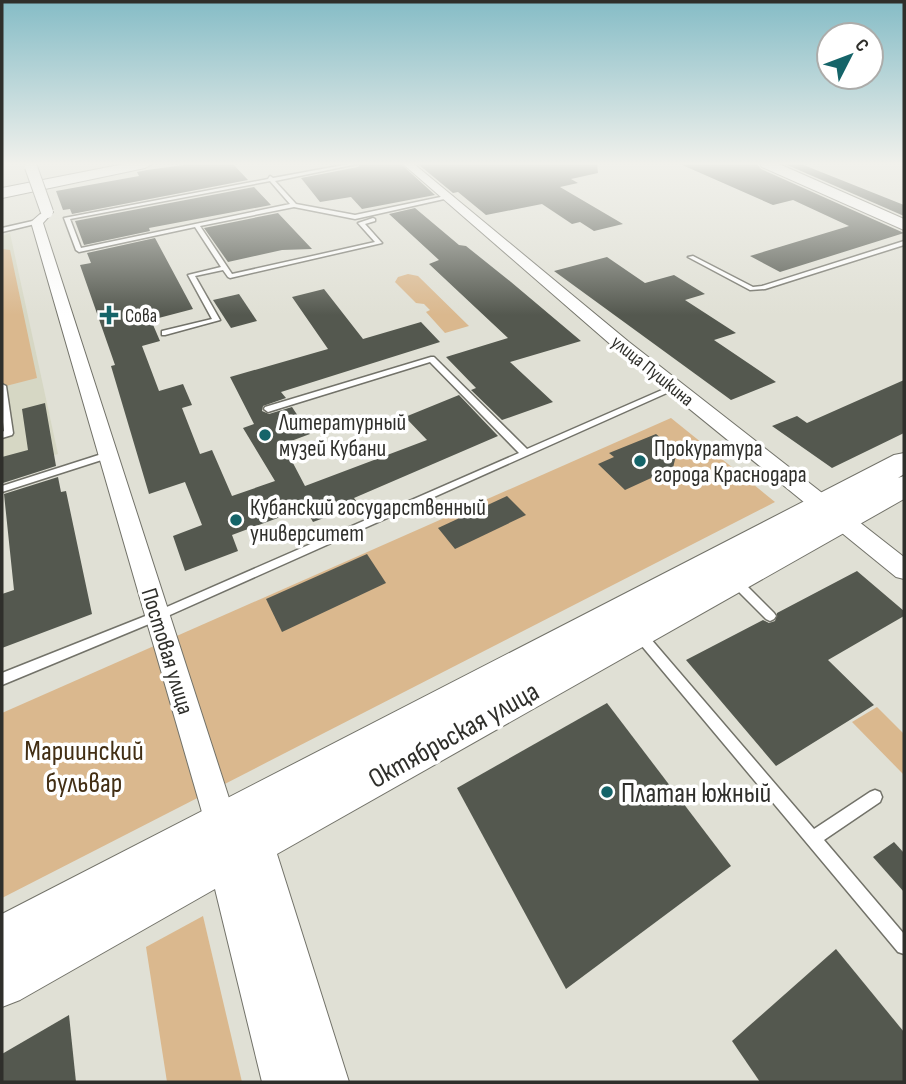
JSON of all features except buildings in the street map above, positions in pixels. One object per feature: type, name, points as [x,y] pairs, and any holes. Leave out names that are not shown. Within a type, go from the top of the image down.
[{"type":"street","name":"улица Пушкина","points":[[471,215],[674,388],[904,570]]},
{"type":"street","points":[[881,215],[904,225]]},
{"type":"street","name":"Постовая улица","points":[[42,217],[108,455],[158,616],[321,1082]]},
{"type":"street","name":"Октябрьская улица","points":[[628,621],[733,579],[904,462]]},
{"type":"street","name":"Октябрьская улица","points":[[2,982],[237,836],[831,512],[904,486]]},
{"type":"street","name":"Постовая улица","points":[[237,836],[290,1082]]},
{"type":"street","name":"Октябрьская улица","points":[[2,940],[237,836]]},
{"type":"lane","points":[[84,215],[67,218],[79,250],[250,215]]},
{"type":"lane","points":[[343,215],[355,217],[369,215]]},
{"type":"lane","points":[[197,226],[230,276],[379,243],[361,223],[395,215]]},
{"type":"lane","points":[[2,230],[42,217]]},
{"type":"lane","points":[[691,257],[752,289],[763,288],[904,243]]},
{"type":"lane","points":[[164,333],[216,320],[191,275],[224,268]]},
{"type":"lane","points":[[268,409],[431,359],[525,453]]},
{"type":"lane","points":[[2,386],[9,433],[2,435]]},
{"type":"lane","points":[[2,679],[158,616],[674,388]]},
{"type":"lane","points":[[2,489],[108,455]]},
{"type":"lane","points":[[733,579],[771,616]]},
{"type":"lane","points":[[628,621],[904,946]]},
{"type":"lane","points":[[813,839],[875,797]]},
{"type":"shaded area","points":[[10,233],[58,454],[2,471],[2,236]]},
{"type":"green space","points":[[2,249],[10,250],[37,378],[2,387]]},
{"type":"green space","points":[[408,274],[418,276],[469,326],[445,333],[426,312],[430,310],[424,304],[416,303],[395,282],[398,277]]},
{"type":"green space","name":"Мариинский бульвар","points":[[671,418],[775,502],[2,898],[2,713]]},
{"type":"green space","points":[[877,707],[904,734],[904,775],[852,722]]},
{"type":"green space","points":[[203,916],[242,1082],[167,1082],[146,947]]},
{"type":"place","name":"Сова","points":[[109,315]]},
{"type":"place","name":"Литературный музей Кубани","points":[[265,435]]},
{"type":"place","name":"Прокуратура города Краснодара","points":[[640,461]]},
{"type":"place","name":"Кубанский государственный университет","points":[[236,520]]},
{"type":"place","name":"Платан южный","points":[[607,792]]}]
